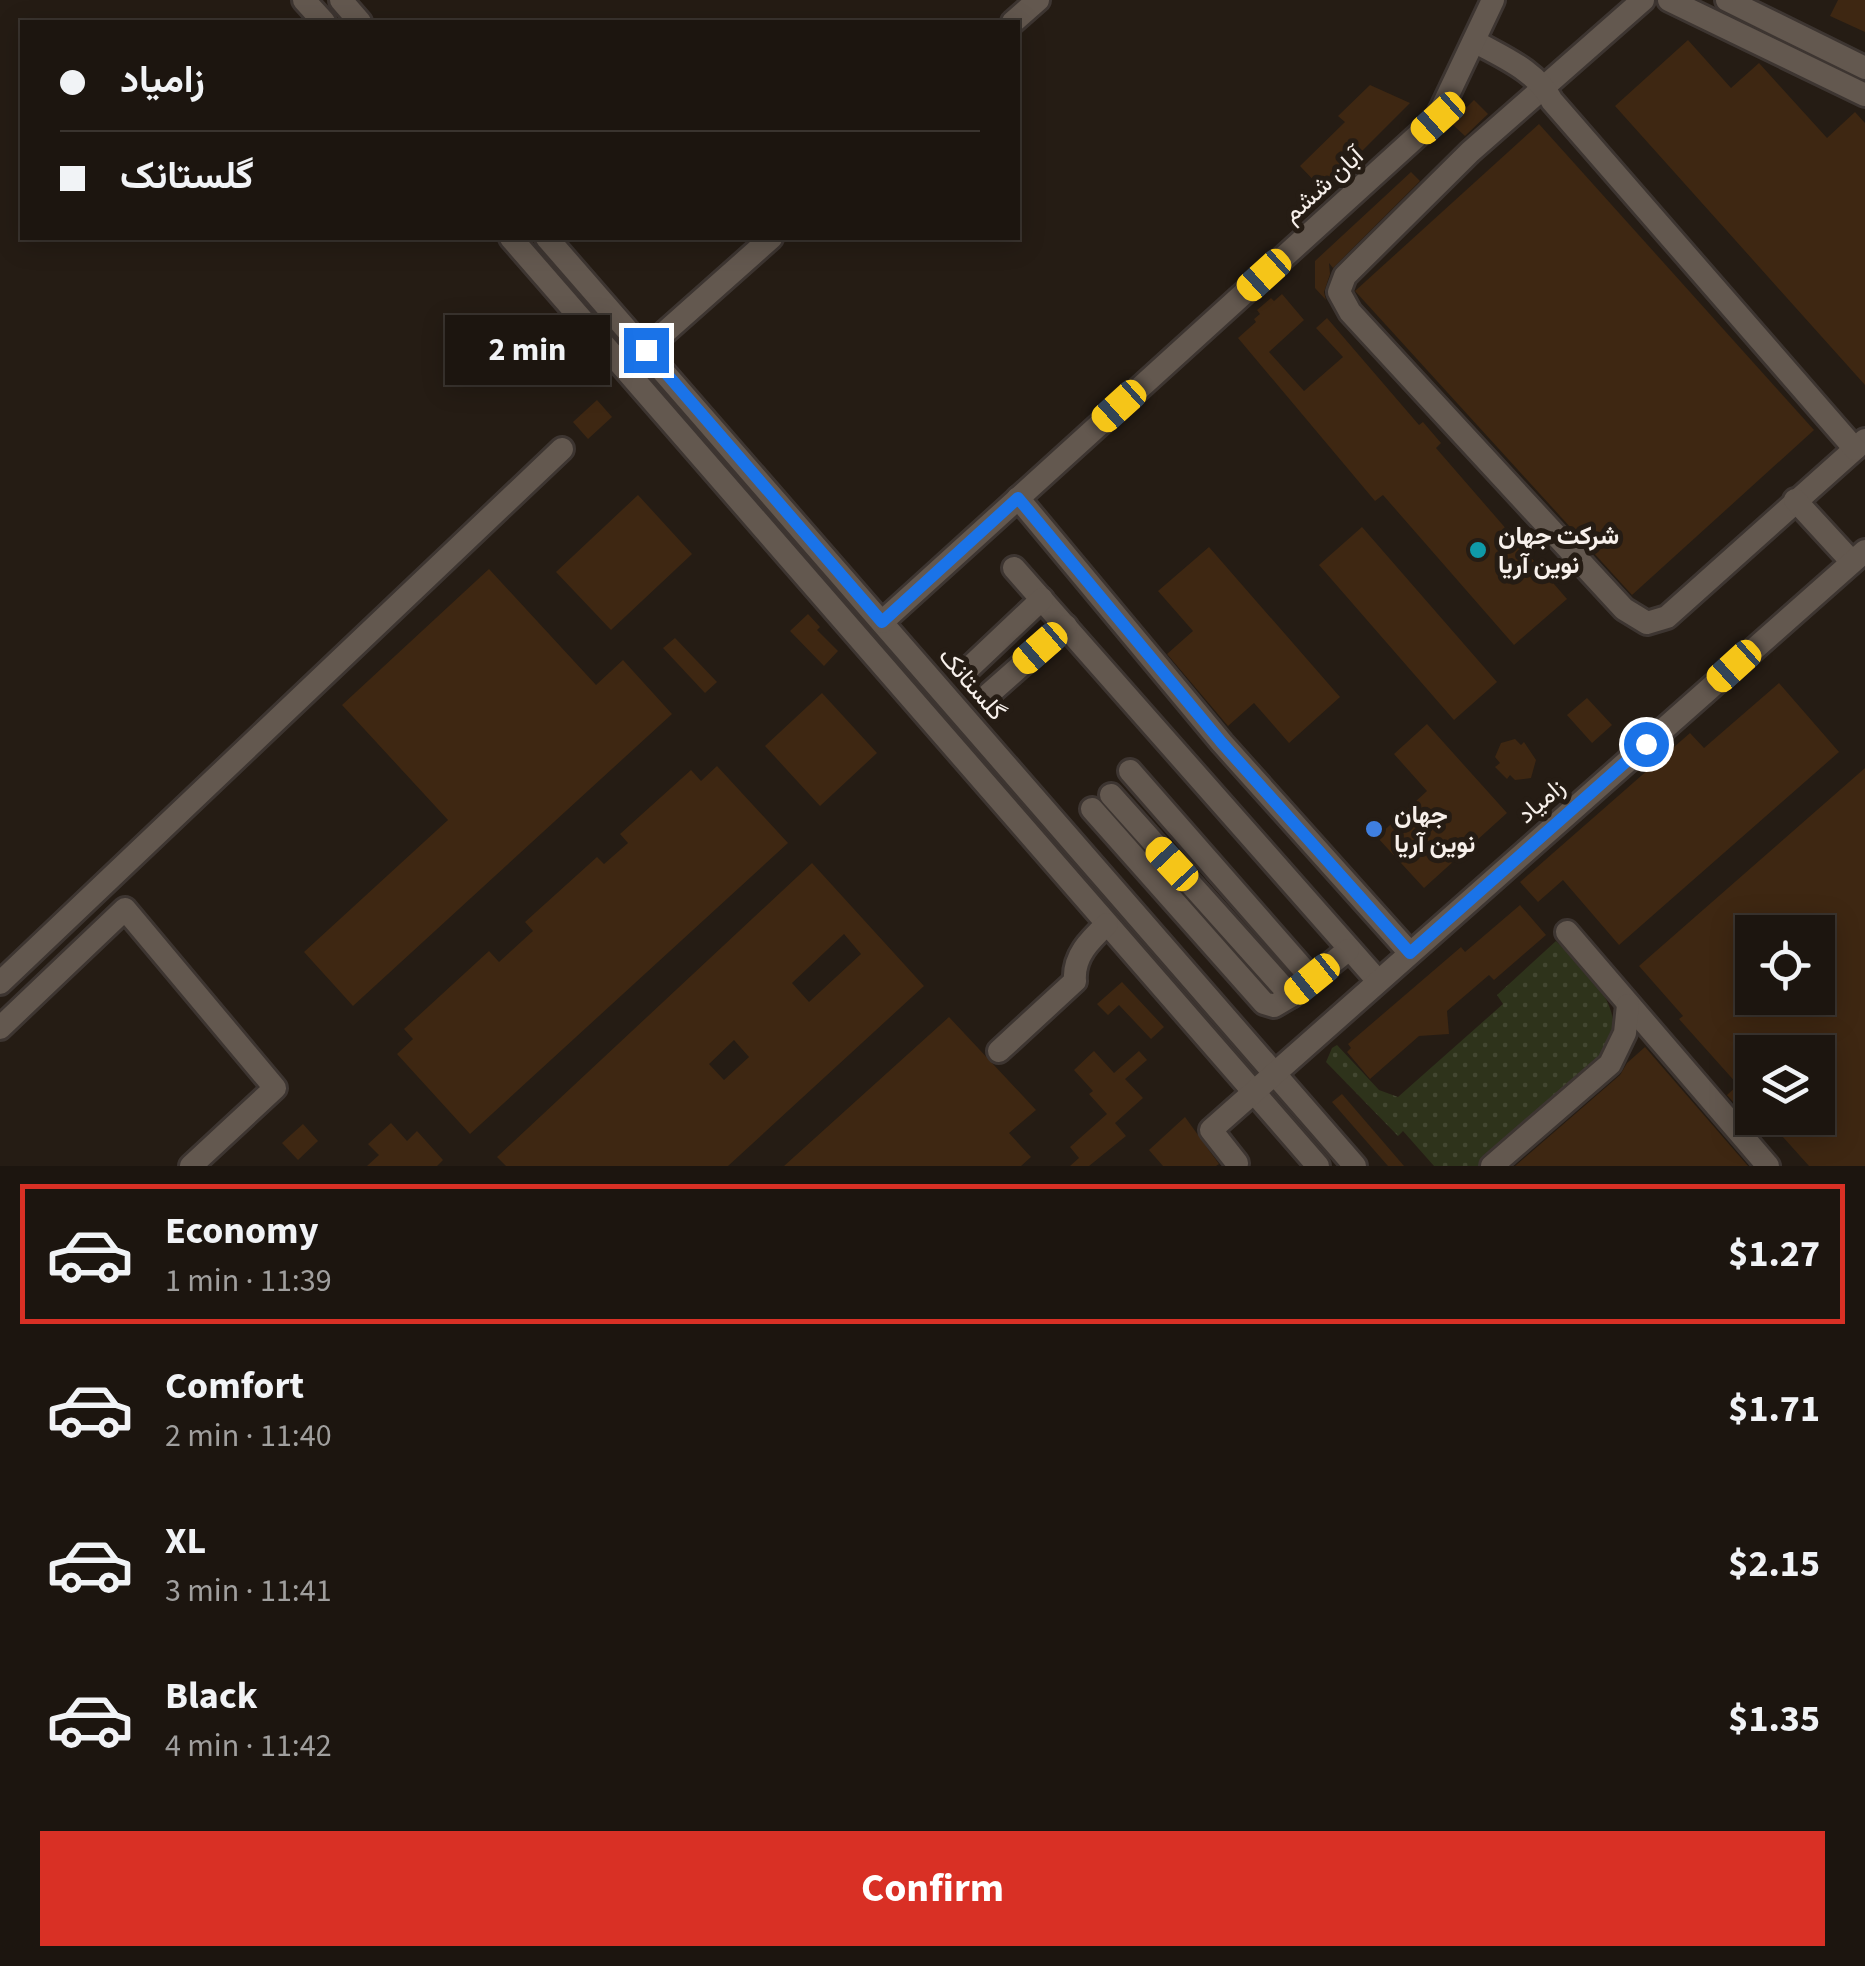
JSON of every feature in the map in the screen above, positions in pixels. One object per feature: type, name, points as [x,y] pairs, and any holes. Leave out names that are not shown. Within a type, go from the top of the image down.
[{"type":"street","points":[[304,0],[322,20]]},
{"type":"street","points":[[341,0],[358,20]]},
{"type":"street","points":[[1014,20],[1038,0]]},
{"type":"street","name":"آبان ششم","points":[[882,622],[1438,118],[1492,0]]},
{"type":"street","points":[[1474,40],[1520,67],[1545,88],[1564,116],[1860,445],[1667,617],[1647,624],[1624,609],[1350,312],[1339,292],[1345,276],[1470,152],[1545,88],[1643,0]]},
{"type":"street","points":[[1669,0],[1865,95]]},
{"type":"street","points":[[1726,0],[1865,68]]},
{"type":"street","points":[[513,240],[1318,1166]]},
{"type":"street","name":"گلستانک","points":[[550,240],[1356,1166]]},
{"type":"street","points":[[646,350],[769,240]]},
{"type":"street","points":[[0,983],[562,449]]},
{"type":"street","points":[[1018,498],[1222,743],[1410,953]]},
{"type":"street","points":[[1795,500],[1859,556]]},
{"type":"street","name":"زامیاد","points":[[1237,1162],[1212,1130],[1859,556]]},
{"type":"street","points":[[1014,568],[1066,626],[1312,979]]},
{"type":"street","points":[[968,669],[1042,599]]},
{"type":"street","points":[[989,694],[1066,626]]},
{"type":"street","points":[[1130,771],[1191,806],[1378,982]]},
{"type":"street","points":[[1101,802],[1291,996],[1348,950]]},
{"type":"street","points":[[1144,850],[1191,806]]},
{"type":"street","points":[[0,1028],[125,909],[275,1088],[191,1166]]},
{"type":"street","points":[[999,1051],[1075,981],[1074,966],[1083,950],[1108,924]]},
{"type":"street","points":[[1567,932],[1768,1166]]},
{"type":"street","points":[[1492,1166],[1610,1064],[1625,1033],[1628,1005]]},
{"type":"green space","points":[[1556,941],[1603,993],[1613,1023],[1612,1040],[1606,1058],[1483,1166],[1434,1166],[1403,1131],[1398,1136],[1326,1062],[1337,1045],[1379,1090],[1398,1097],[1503,1004],[1497,995]]},
{"type":"building","points":[[1838,0],[1865,0],[1865,32],[1830,16]]},
{"type":"building","points":[[1688,40],[1731,88],[1759,63],[1827,138],[1855,112],[1865,123],[1865,385],[1615,106]]},
{"type":"building","points":[[1370,85],[1410,103],[1323,190],[1300,166],[1345,122],[1338,116]]},
{"type":"building","points":[[1474,100],[1488,114],[1465,136],[1451,123]]},
{"type":"building","points":[[1539,124],[1814,430],[1632,595],[1355,291]]},
{"type":"building","points":[[1411,172],[1420,181],[1333,268],[1329,263],[1326,300],[1315,288],[1315,261]]},
{"type":"building","points":[[1282,294],[1304,320],[1269,352],[1304,391],[1343,357],[1316,328],[1327,318],[1419,425],[1423,422],[1441,443],[1436,448],[1567,599],[1514,645],[1383,495],[1375,501],[1238,338],[1256,322],[1254,319],[1260,314],[1257,310]]},
{"type":"building","points":[[597,400],[612,417],[588,439],[573,422]]},
{"type":"building","points":[[638,495],[692,554],[611,630],[556,572]]},
{"type":"building","points":[[1362,527],[1497,682],[1454,720],[1319,565]]},
{"type":"building","points":[[1209,547],[1340,697],[1289,743],[1254,703],[1228,726],[1167,654],[1193,631],[1158,591]]},
{"type":"building","points":[[489,569],[596,685],[623,660],[672,714],[353,1006],[304,952],[448,820],[342,705]]},
{"type":"building","points":[[808,614],[820,627],[817,630],[838,651],[824,666],[790,631]]},
{"type":"building","points":[[675,638],[717,682],[705,693],[663,648]]},
{"type":"building","points":[[1779,683],[1839,752],[1619,945],[1563,880],[1538,902],[1520,882],[1690,733],[1704,748]]},
{"type":"building","points":[[822,693],[877,753],[820,806],[765,746]]},
{"type":"building","points":[[1587,698],[1612,725],[1592,743],[1567,715]]},
{"type":"building","points":[[1427,724],[1507,813],[1424,888],[1377,837],[1427,791],[1394,754]]},
{"type":"building","points":[[1515,739],[1521,745],[1524,742],[1536,760],[1531,778],[1515,780],[1510,775],[1507,779],[1495,767],[1500,763],[1495,757],[1501,743]]},
{"type":"building","points":[[717,766],[788,843],[470,1134],[397,1054],[413,1039],[404,1029],[489,951],[499,962],[533,931],[525,922],[597,857],[604,864],[628,843],[620,834],[691,770],[701,781]]},
{"type":"building","points":[[1865,768],[1865,1166],[1809,1166],[1781,1135],[1835,1135],[1835,1035],[1735,1035],[1735,1082],[1679,1019],[1683,1016],[1639,966]]},
{"type":"building","points":[[812,863],[924,986],[728,1166],[506,1166],[497,1157]],"holes":[[[844,934],[861,954],[809,1002],[792,983]],[[734,1040],[749,1057],[724,1080],[709,1064]]]},
{"type":"building","points":[[1520,905],[1546,935],[1494,980],[1489,975],[1447,1011],[1449,1034],[1419,1036],[1370,1079],[1347,1052],[1351,1048],[1348,1044],[1461,947],[1465,952]]},
{"type":"building","points":[[1122,982],[1164,1027],[1151,1039],[1119,1005],[1108,1015],[1097,1004]]},
{"type":"building","points":[[949,1017],[1036,1110],[1009,1133],[1031,1157],[1021,1166],[784,1166]]},
{"type":"building","points":[[1645,1047],[1748,1166],[1515,1166],[1620,1075]]},
{"type":"building","points":[[1094,1051],[1114,1073],[1139,1051],[1147,1060],[1125,1079],[1143,1098],[1115,1123],[1126,1136],[1089,1166],[1070,1166],[1079,1158],[1070,1147],[1107,1114],[1074,1070]]},
{"type":"building","points":[[1735,1088],[1735,1104],[1727,1095]]},
{"type":"building","points":[[1342,1094],[1404,1166],[1388,1166],[1332,1102]]},
{"type":"building","points":[[1185,1117],[1219,1164],[1163,1166],[1149,1150]]},
{"type":"building","points":[[391,1123],[407,1141],[417,1131],[443,1160],[437,1166],[367,1166],[379,1155],[368,1144]]},
{"type":"building","points":[[303,1124],[318,1141],[298,1160],[282,1143]]},
{"type":"place","name":"شرکت جهان نوین آریا","points":[[1478,550]]},
{"type":"place","name":"جهان نوین آریا","points":[[1374,829]]},
{"type":"route","points":[[646,350],[882,622],[1018,498],[1222,743],[1410,953],[1646,744]]}]
